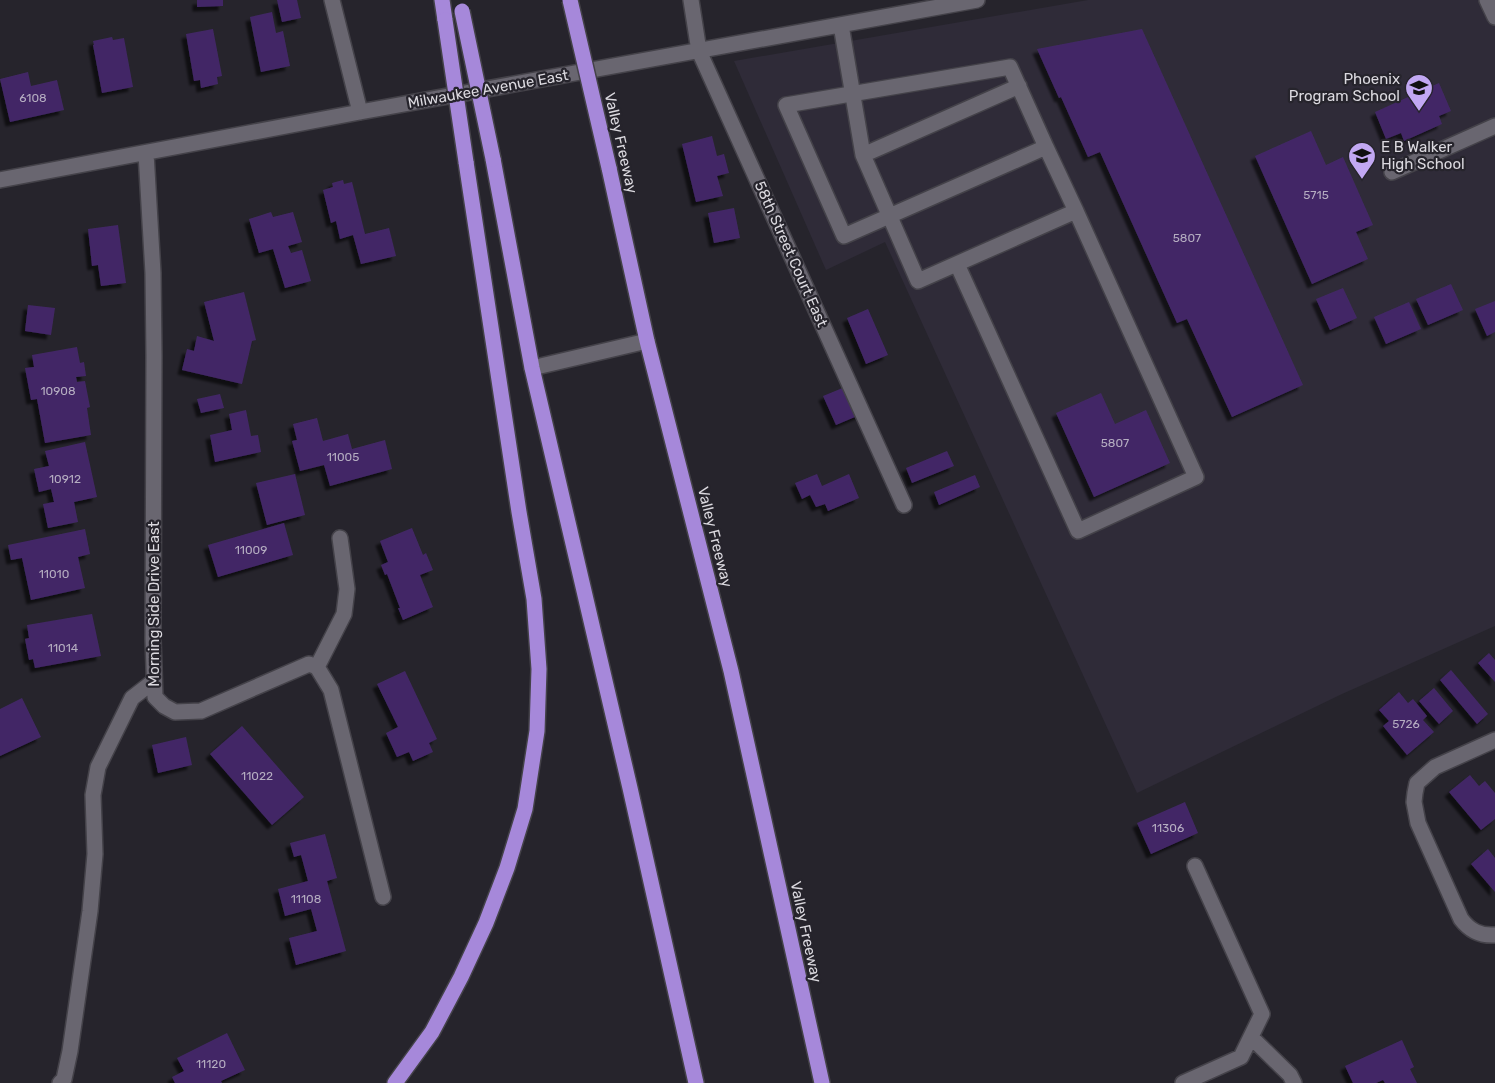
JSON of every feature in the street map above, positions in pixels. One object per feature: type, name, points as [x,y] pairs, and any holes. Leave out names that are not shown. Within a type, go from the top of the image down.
[{"type":"highway","points":[[395,1083],[432,1032],[461,977],[486,923],[507,868],[526,809],[537,731],[539,669],[534,599],[442,0]]},
{"type":"highway","name":"Valley Freeway","points":[[570,0],[647,341],[731,670],[822,1083]]},
{"type":"highway","points":[[461,6],[494,159],[532,368],[630,788],[696,1083]]},
{"type":"highway","points":[[731,670],[806,989],[831,1083]]},
{"type":"street","points":[[332,0],[360,112]]},
{"type":"street","name":"58th Street Court East","points":[[690,0],[699,51],[904,504]]},
{"type":"street","name":"Milwaukee Avenue East","points":[[0,180],[360,112],[977,0]]},
{"type":"street","points":[[1487,0],[1495,17]]},
{"type":"street","points":[[842,25],[863,156],[918,281],[1076,211]]},
{"type":"street","points":[[957,264],[1078,531],[1196,477],[1010,67],[786,105],[844,236],[1046,147]]},
{"type":"street","points":[[863,156],[1019,86]]},
{"type":"street","points":[[1392,172],[1495,126]]},
{"type":"street","name":"Morning Side Drive East","points":[[146,153],[154,273],[153,639],[155,697],[164,706],[175,712],[201,712],[290,671],[309,664],[317,668]]},
{"type":"street","points":[[532,368],[647,341]]},
{"type":"street","points":[[340,538],[348,589],[344,614],[317,668],[331,690],[383,897]]},
{"type":"street","points":[[60,1083],[64,1079],[70,1051],[90,910],[95,854],[93,796],[98,767],[132,698],[154,681]]},
{"type":"street","points":[[1488,934],[1471,930],[1466,926],[1456,910],[1418,823],[1414,802],[1417,783],[1434,767],[1495,740]]},
{"type":"street","points":[[1183,1083],[1241,1057],[1262,1014],[1195,866]]},
{"type":"street","points":[[1251,1037],[1290,1075],[1294,1083]]},
{"type":"shaded area","points":[[1088,0],[1495,0],[1495,626],[1342,694],[1137,793],[885,242],[826,270],[734,61]]},
{"type":"building","points":[[197,0],[223,0],[223,6],[197,7]]},
{"type":"building","points":[[277,0],[297,0],[301,18],[282,22]]},
{"type":"building","points":[[272,12],[276,33],[283,31],[290,66],[261,72],[250,17]]},
{"type":"building","points":[[213,29],[222,76],[217,77],[218,84],[201,88],[200,80],[194,81],[186,34]]},
{"type":"building","points":[[1142,29],[1303,385],[1232,417],[1187,319],[1177,323],[1100,152],[1088,157],[1037,49]]},
{"type":"building","points":[[112,37],[113,40],[124,38],[133,87],[102,93],[93,41]]},
{"type":"building","points":[[28,72],[31,86],[57,80],[64,110],[10,122],[0,79]]},
{"type":"building","points":[[1439,83],[1451,111],[1439,116],[1442,124],[1404,141],[1401,133],[1386,139],[1375,112]]},
{"type":"building","points":[[1311,131],[1326,165],[1343,157],[1373,225],[1356,232],[1368,259],[1312,284],[1255,156]]},
{"type":"building","points":[[712,136],[717,156],[724,154],[729,173],[717,176],[723,196],[696,202],[682,144]]},
{"type":"building","points":[[343,180],[344,184],[352,182],[365,234],[389,228],[396,256],[361,264],[353,235],[340,239],[336,221],[331,223],[323,190],[333,187],[332,183]]},
{"type":"building","points":[[734,208],[740,238],[714,243],[708,213]]},
{"type":"building","points":[[271,212],[273,217],[293,212],[302,242],[288,246],[291,253],[302,250],[311,281],[285,288],[273,249],[259,253],[249,219]]},
{"type":"building","points":[[118,225],[126,283],[101,286],[98,265],[92,266],[88,229]]},
{"type":"building","points":[[1451,284],[1463,310],[1428,325],[1416,299]]},
{"type":"building","points":[[1343,288],[1357,318],[1330,330],[1316,299]]},
{"type":"building","points":[[244,292],[256,340],[252,341],[242,384],[182,370],[187,349],[194,351],[197,336],[214,341],[204,302]]},
{"type":"building","points":[[1495,301],[1495,332],[1487,336],[1475,309]]},
{"type":"building","points":[[1409,302],[1421,329],[1386,344],[1374,317]]},
{"type":"building","points":[[28,305],[55,308],[51,335],[25,331]]},
{"type":"building","points":[[868,309],[888,355],[866,364],[847,318]]},
{"type":"building","points":[[77,347],[80,363],[84,362],[86,376],[76,377],[77,382],[85,381],[90,407],[87,408],[91,435],[45,443],[37,399],[31,400],[25,368],[34,367],[32,355]]},
{"type":"building","points":[[850,385],[862,414],[836,425],[823,396]]},
{"type":"building","points":[[1101,393],[1115,424],[1146,410],[1170,463],[1094,497],[1056,413]]},
{"type":"building","points":[[220,394],[224,408],[201,413],[197,399]]},
{"type":"building","points":[[246,410],[251,436],[258,435],[261,452],[215,462],[210,435],[232,430],[229,414]]},
{"type":"building","points":[[317,418],[323,441],[348,434],[352,449],[385,440],[392,469],[330,486],[324,465],[300,471],[292,441],[297,440],[293,424]]},
{"type":"building","points":[[85,442],[97,497],[74,502],[78,522],[48,528],[43,504],[54,502],[51,489],[39,492],[34,469],[49,466],[45,451]]},
{"type":"building","points":[[947,451],[954,466],[912,483],[906,468]]},
{"type":"building","points":[[295,474],[305,515],[267,525],[256,483]]},
{"type":"building","points":[[817,474],[822,486],[849,474],[859,498],[828,511],[825,504],[816,507],[810,495],[802,499],[795,483]]},
{"type":"building","points":[[975,475],[980,487],[939,505],[934,492]]},
{"type":"building","points":[[284,523],[293,555],[218,577],[208,545]]},
{"type":"building","points":[[412,528],[423,555],[426,553],[433,570],[420,575],[433,607],[403,620],[387,574],[385,575],[381,565],[388,562],[380,541]]},
{"type":"building","points":[[85,529],[90,554],[78,557],[85,588],[31,600],[22,558],[11,560],[8,545]]},
{"type":"building","points":[[92,614],[101,656],[35,668],[33,659],[29,660],[25,639],[29,638],[27,625]]},
{"type":"building","points":[[1489,653],[1495,660],[1495,682],[1478,663]]},
{"type":"building","points":[[1451,670],[1488,714],[1477,724],[1440,680]]},
{"type":"building","points":[[405,671],[437,739],[429,743],[433,752],[413,761],[409,752],[397,757],[386,733],[398,727],[377,684]]},
{"type":"building","points":[[1434,688],[1453,711],[1439,724],[1419,701]]},
{"type":"building","points":[[1399,692],[1408,703],[1413,699],[1427,716],[1423,720],[1434,732],[1407,755],[1383,726],[1389,721],[1379,710]]},
{"type":"building","points":[[22,698],[41,737],[0,756],[0,709]]},
{"type":"building","points":[[242,726],[304,797],[272,825],[210,754]]},
{"type":"building","points":[[186,737],[192,765],[158,773],[152,745]]},
{"type":"building","points":[[1470,775],[1479,786],[1485,781],[1495,793],[1495,819],[1481,830],[1449,792]]},
{"type":"building","points":[[1185,802],[1198,833],[1151,854],[1137,823]]},
{"type":"building","points":[[325,834],[337,878],[327,881],[346,951],[296,965],[289,938],[317,931],[311,909],[285,916],[278,889],[308,881],[301,855],[294,857],[290,843]]},
{"type":"building","points":[[1488,849],[1495,858],[1495,892],[1471,864]]},
{"type":"building","points":[[227,1033],[245,1070],[221,1081],[222,1083],[175,1083],[172,1077],[184,1071],[177,1058]]},
{"type":"building","points":[[1402,1040],[1414,1067],[1410,1069],[1417,1083],[1385,1083],[1383,1080],[1376,1083],[1353,1083],[1345,1066]]},
{"type":"place","name":"Phoenix Program School","points":[[1419,112]]},
{"type":"place","name":"E B Walker High School","points":[[1362,180]]}]
